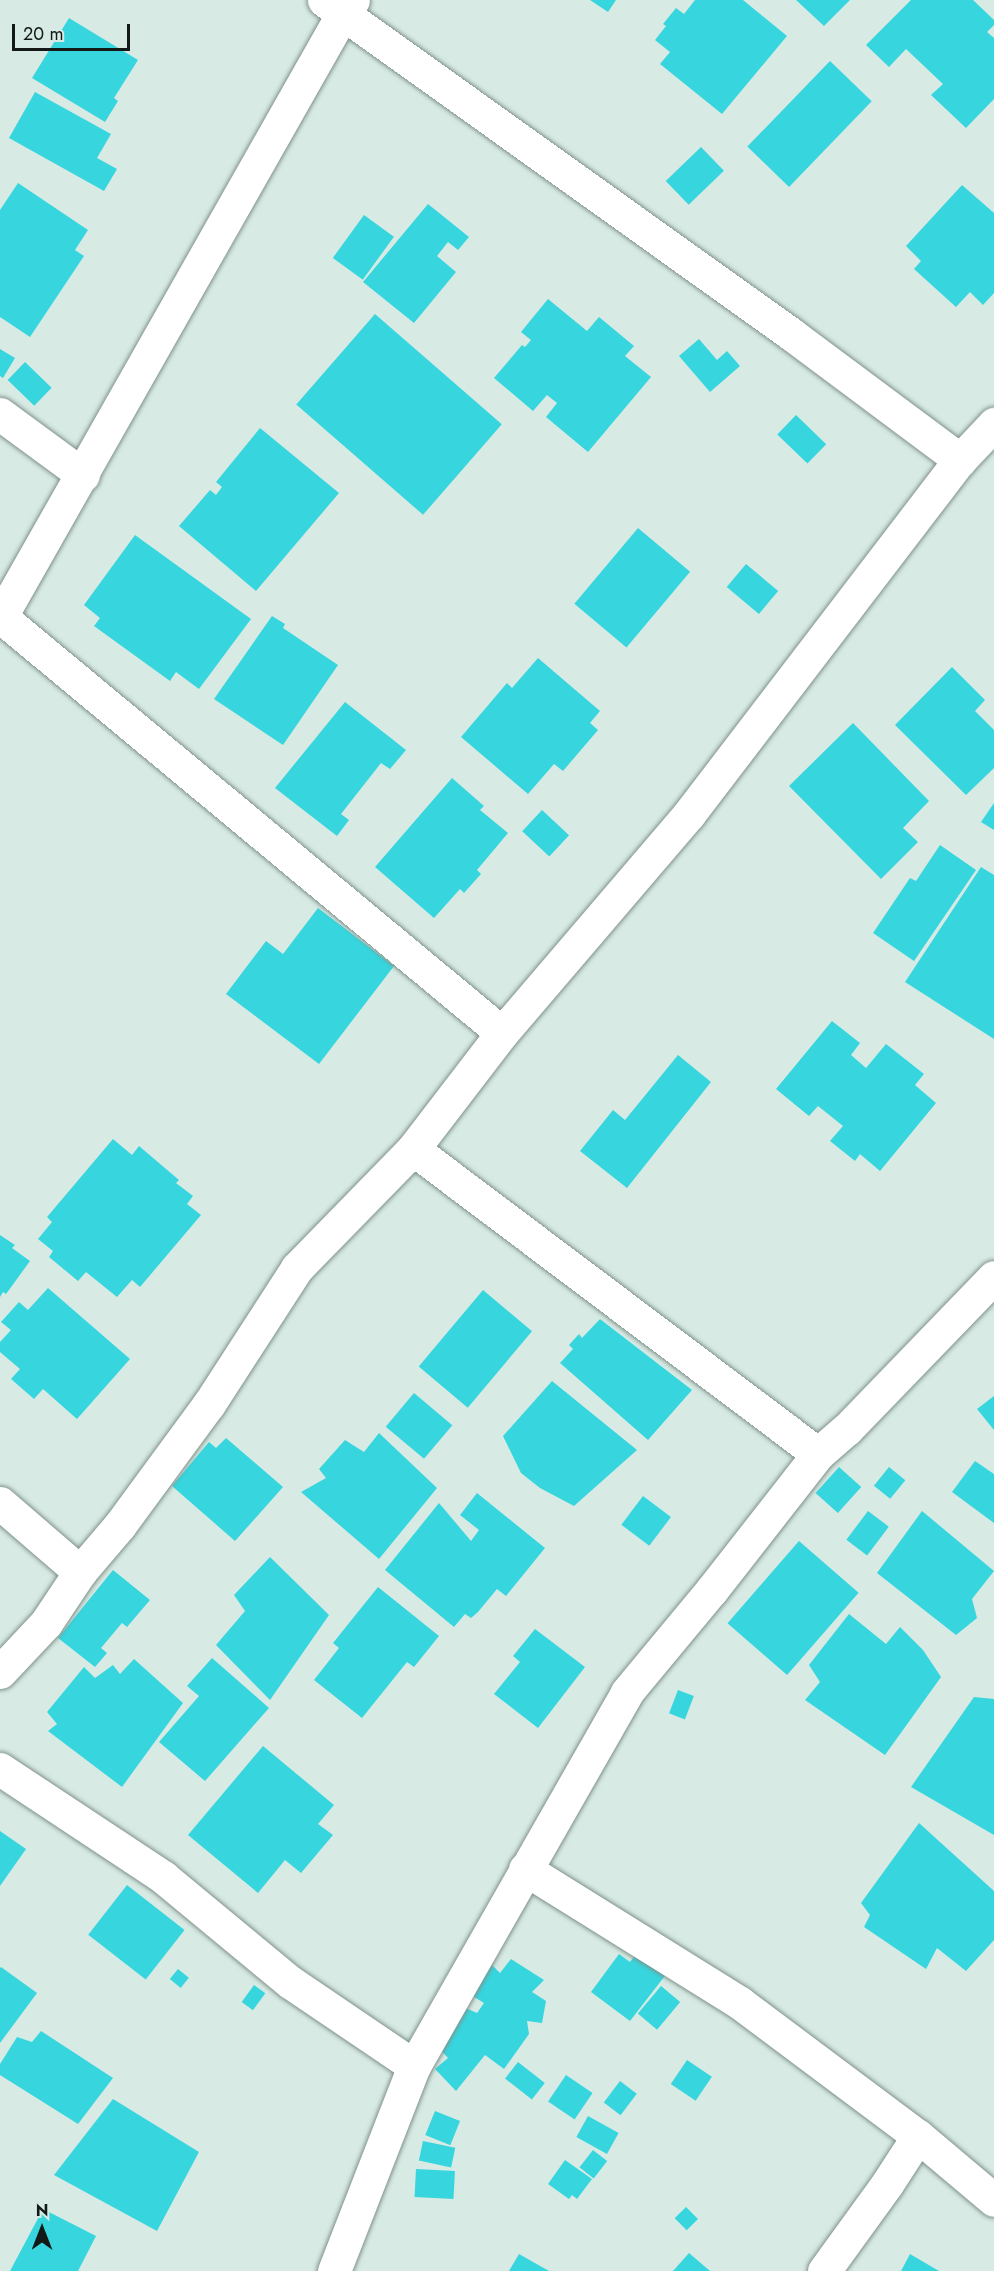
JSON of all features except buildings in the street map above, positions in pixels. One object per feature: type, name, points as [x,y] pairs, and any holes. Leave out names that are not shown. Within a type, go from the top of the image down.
[{"type":"street","points":[[502,1033],[0,618],[83,475],[340,4],[960,459]]},
{"type":"street","points":[[0,414],[83,475]]},
{"type":"street","points":[[0,1672],[46,1623],[80,1572],[120,1525],[209,1404],[297,1268],[413,1149],[502,1033],[689,814],[960,459],[994,424]]},
{"type":"street","points":[[413,1149],[818,1454]]},
{"type":"street","points":[[334,2271],[414,2066],[627,1692],[711,1591],[818,1454],[847,1429],[994,1277]]},
{"type":"street","points":[[0,1503],[80,1572]]},
{"type":"street","points":[[0,1769],[162,1877],[290,1982],[414,2066]]},
{"type":"street","points":[[525,1869],[740,2003],[918,2136],[994,2200]]},
{"type":"street","points":[[824,2271],[887,2184],[918,2136]]}]
